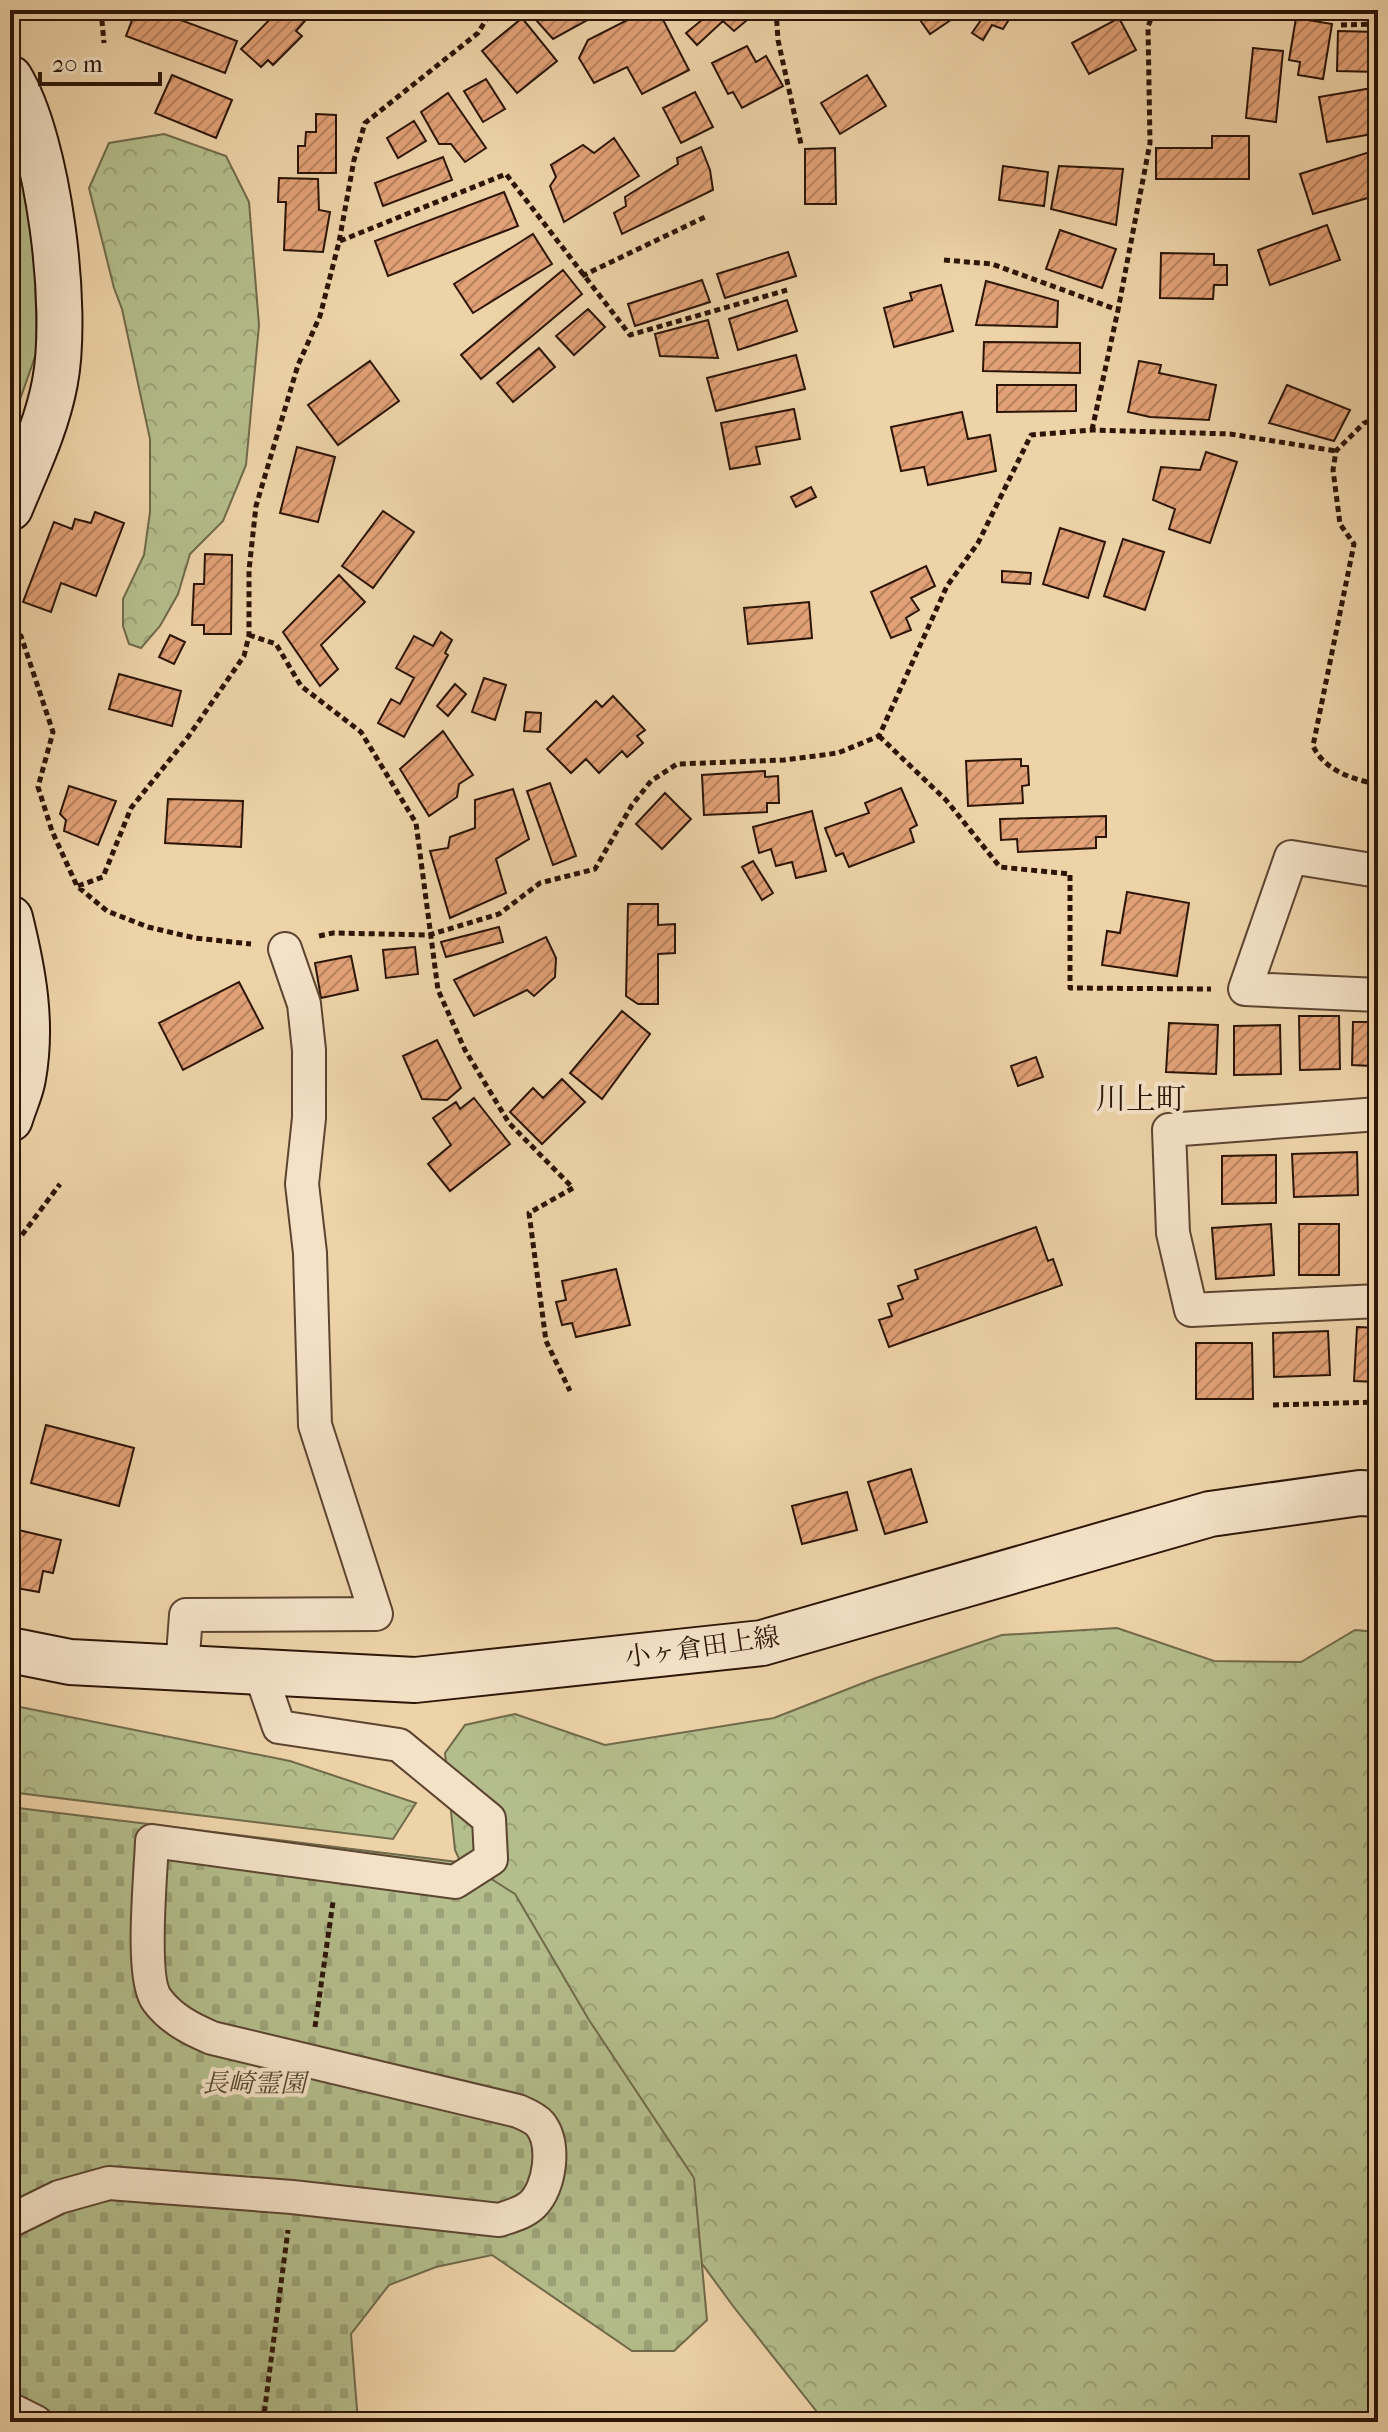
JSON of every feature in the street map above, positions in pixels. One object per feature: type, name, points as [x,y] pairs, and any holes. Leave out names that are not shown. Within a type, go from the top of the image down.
[{"type":"main road","points":[[10,78],[22,98],[41,158],[55,252],[60,336],[55,381],[44,427],[10,508]]},
{"type":"main road","points":[[10,918],[24,975],[28,1028],[23,1078],[10,1119]]},
{"type":"main road","name":"小ヶ倉田上線","points":[[10,1650],[70,1662],[415,1680],[762,1643],[1210,1514],[1360,1493],[1378,1494]]},
{"type":"street","points":[[1378,871],[1291,857],[1245,989],[1378,995]]},
{"type":"street","points":[[182,1669],[186,1615],[376,1614],[315,1425],[310,1253],[302,1184],[309,1118],[309,1050],[304,1004],[285,949]]},
{"type":"street","points":[[1378,1114],[1169,1130],[1173,1233],[1191,1310],[1378,1301]]},
{"type":"street","points":[[10,2221],[59,2197],[109,2183],[292,2197],[499,2220],[519,2214],[535,2203],[545,2184],[549,2165],[548,2143],[540,2123],[518,2111],[212,2038],[184,2026],[155,1998],[148,1972],[152,1841],[455,1882],[491,1859],[489,1819],[399,1745],[279,1727],[260,1672]]},
{"type":"street","points":[[10,2409],[36,2422]]},
{"type":"path","points":[[101,10],[104,43]]},
{"type":"path","points":[[77,886],[103,877],[131,808],[188,737],[244,656],[249,635],[249,570],[256,506],[298,365],[320,316],[365,123],[478,33],[492,10]]},
{"type":"path","points":[[776,10],[778,40],[801,144]]},
{"type":"path","points":[[1092,430],[1150,143],[1148,27],[1154,10]]},
{"type":"path","points":[[1341,25],[1378,24]]},
{"type":"path","points":[[339,242],[506,174],[630,335],[787,290]]},
{"type":"path","points":[[582,276],[707,216]]},
{"type":"path","points":[[944,260],[992,264],[1118,310]]},
{"type":"path","points":[[1378,418],[1364,423],[1336,451],[1333,470],[1340,524],[1354,544],[1313,746],[1320,761],[1361,781],[1378,784]]},
{"type":"path","points":[[10,630],[21,636],[53,732],[38,787],[52,831],[77,886],[107,911],[148,927],[195,938],[285,949],[306,939],[333,933],[429,935],[499,914],[540,883],[595,869],[632,805],[651,781],[677,764],[838,753],[879,736],[947,586],[978,543],[1031,435],[1092,430],[1230,434],[1336,451]]},
{"type":"path","points":[[249,635],[276,644],[301,686],[361,732],[416,823],[438,990],[465,1050],[509,1123],[573,1188],[529,1213],[546,1341],[570,1391]]},
{"type":"path","points":[[879,736],[946,800],[1000,867],[1070,874],[1070,988],[1245,989]]},
{"type":"path","points":[[10,1251],[60,1184]]},
{"type":"path","points":[[1273,1405],[1378,1402]]},
{"type":"path","points":[[311,2062],[338,1866]]},
{"type":"path","points":[[263,2422],[292,2197]]},
{"type":"green space","points":[[10,128],[23,166],[35,268],[37,351],[10,428]]},
{"type":"green space","points":[[164,134],[226,156],[249,202],[259,325],[246,465],[223,521],[190,554],[178,594],[160,626],[141,648],[129,644],[123,626],[123,599],[144,555],[150,512],[150,439],[122,309],[89,188],[109,143]]},
{"type":"green space","points":[[1117,1628],[1214,1661],[1301,1662],[1355,1630],[1378,1632],[1378,2422],[825,2422],[733,2306],[550,2056],[455,1850],[445,1753],[465,1725],[515,1714],[605,1745],[774,1718],[876,1678],[1002,1635]]},
{"type":"green space","points":[[10,1705],[290,1761],[416,1803],[393,1839],[10,1792]]},
{"type":"green space","name":"長崎霊園","points":[[10,1807],[466,1863],[515,1894],[589,2020],[694,2178],[707,2320],[674,2351],[632,2351],[492,2255],[436,2267],[389,2285],[351,2334],[358,2422],[96,2422],[86,2417],[82,2422],[10,2422]]},
{"type":"building","points":[[136,10],[154,10],[237,41],[225,73],[126,36]]},
{"type":"building","points":[[279,10],[308,10],[312,13],[296,31],[302,36],[273,65],[268,60],[261,67],[241,49]]},
{"type":"building","points":[[527,10],[587,10],[593,17],[553,39]]},
{"type":"building","points":[[647,10],[658,10],[689,70],[642,94],[627,67],[594,83],[579,58],[588,40]]},
{"type":"building","points":[[714,10],[759,10],[734,31],[723,21],[697,45],[686,33]]},
{"type":"building","points":[[913,10],[964,10],[964,11],[930,34]]},
{"type":"building","points":[[988,10],[1015,10],[1003,29],[992,25],[983,40],[972,33]]},
{"type":"building","points":[[1368,10],[1378,10],[1378,16],[1368,16]]},
{"type":"building","points":[[522,18],[557,61],[517,93],[482,51]]},
{"type":"building","points":[[1119,18],[1136,50],[1089,74],[1072,43]]},
{"type":"building","points":[[1296,18],[1332,24],[1323,79],[1298,75],[1300,62],[1289,60]]},
{"type":"building","points":[[1338,31],[1378,32],[1378,72],[1337,71]]},
{"type":"building","points":[[747,46],[756,62],[766,56],[783,86],[742,108],[733,92],[728,94],[712,63]]},
{"type":"building","points":[[1253,48],[1283,51],[1276,122],[1246,118]]},
{"type":"building","points":[[172,75],[232,100],[216,138],[155,113]]},
{"type":"building","points":[[867,75],[886,106],[840,134],[821,103]]},
{"type":"building","points":[[486,79],[505,109],[483,122],[464,91]]},
{"type":"building","points":[[1378,87],[1378,133],[1327,142],[1319,97]]},
{"type":"building","points":[[695,92],[713,127],[681,143],[663,108]]},
{"type":"building","points":[[448,93],[486,148],[465,162],[451,144],[439,144],[421,112]]},
{"type":"building","points":[[316,114],[336,115],[336,173],[298,173],[298,146],[305,146],[306,132],[316,132]]},
{"type":"building","points":[[414,121],[426,141],[398,158],[387,138]]},
{"type":"building","points":[[1212,136],[1249,136],[1249,179],[1156,179],[1156,148],[1212,148]]},
{"type":"building","points":[[614,138],[639,176],[564,222],[550,186],[556,177],[551,165],[583,145],[594,153]]},
{"type":"building","points":[[701,147],[710,170],[713,190],[622,234],[614,213],[626,206],[625,197],[678,164],[677,158]]},
{"type":"building","points":[[835,148],[836,204],[805,204],[805,149]]},
{"type":"building","points":[[1376,150],[1378,195],[1313,214],[1300,174]]},
{"type":"building","points":[[443,157],[452,180],[383,206],[375,183]]},
{"type":"building","points":[[1003,166],[1048,172],[1044,206],[999,200]]},
{"type":"building","points":[[1059,166],[1123,169],[1116,225],[1051,209]]},
{"type":"building","points":[[279,178],[318,179],[319,210],[330,212],[323,252],[284,250],[286,202],[278,202]]},
{"type":"building","points":[[504,192],[518,226],[388,276],[375,241]]},
{"type":"building","points":[[1327,225],[1340,260],[1270,285],[1258,250]]},
{"type":"building","points":[[1060,230],[1116,249],[1102,288],[1046,269]]},
{"type":"building","points":[[533,234],[552,264],[473,313],[454,284]]},
{"type":"building","points":[[788,252],[796,276],[725,298],[717,274]]},
{"type":"building","points":[[1161,253],[1214,254],[1214,265],[1227,265],[1227,285],[1214,285],[1213,299],[1160,298]]},
{"type":"building","points":[[563,270],[582,294],[481,379],[461,355]]},
{"type":"building","points":[[702,280],[710,302],[635,326],[628,304]]},
{"type":"building","points":[[986,281],[1058,301],[1057,327],[976,325]]},
{"type":"building","points":[[941,285],[953,331],[894,347],[884,308],[912,300],[910,293]]},
{"type":"building","points":[[787,300],[797,331],[738,350],[729,319]]},
{"type":"building","points":[[588,309],[605,327],[574,355],[556,336]]},
{"type":"building","points":[[708,320],[718,358],[660,356],[655,334]]},
{"type":"building","points":[[984,342],[1080,343],[1080,373],[983,371]]},
{"type":"building","points":[[539,348],[555,367],[513,402],[497,383]]},
{"type":"building","points":[[796,355],[805,389],[716,411],[707,378]]},
{"type":"building","points":[[370,361],[399,401],[338,445],[308,405]]},
{"type":"building","points":[[1139,361],[1161,365],[1159,373],[1216,385],[1209,420],[1150,417],[1128,412]]},
{"type":"building","points":[[997,385],[1076,385],[1076,411],[997,412]]},
{"type":"building","points":[[1287,385],[1350,410],[1334,441],[1269,423]]},
{"type":"building","points":[[794,409],[800,439],[756,447],[760,464],[730,469],[721,423]]},
{"type":"building","points":[[962,412],[968,439],[990,435],[996,471],[928,485],[924,467],[901,471],[891,427]]},
{"type":"building","points":[[297,447],[335,457],[318,522],[280,513]]},
{"type":"building","points":[[1206,452],[1237,462],[1210,543],[1169,529],[1175,509],[1153,500],[1161,467],[1200,470]]},
{"type":"building","points":[[811,487],[816,497],[796,507],[791,497]]},
{"type":"building","points":[[383,511],[414,532],[373,588],[342,566]]},
{"type":"building","points":[[95,512],[124,523],[96,596],[61,583],[51,612],[23,602],[54,522],[72,529],[75,519],[91,523]]},
{"type":"building","points":[[1060,528],[1105,542],[1088,598],[1043,584]]},
{"type":"building","points":[[1123,539],[1164,552],[1145,610],[1104,596]]},
{"type":"building","points":[[205,554],[232,555],[231,634],[204,634],[204,625],[192,625],[194,584],[204,584]]},
{"type":"building","points":[[926,566],[935,586],[911,598],[919,610],[906,618],[911,630],[891,638],[871,592]]},
{"type":"building","points":[[1002,571],[1031,573],[1030,584],[1002,582]]},
{"type":"building","points":[[339,575],[365,602],[321,645],[338,669],[320,686],[283,632]]},
{"type":"building","points":[[809,602],[812,638],[748,644],[744,608]]},
{"type":"building","points":[[441,632],[452,640],[445,653],[448,655],[404,737],[378,723],[391,699],[400,704],[414,678],[396,668],[414,636],[433,646]]},
{"type":"building","points":[[170,635],[185,642],[174,664],[159,657]]},
{"type":"building","points":[[119,674],[181,691],[172,726],[109,709]]},
{"type":"building","points":[[484,678],[506,685],[495,720],[472,712]]},
{"type":"building","points":[[455,684],[466,694],[448,716],[437,706]]},
{"type":"building","points":[[613,696],[645,730],[637,736],[643,743],[627,757],[622,751],[599,773],[586,759],[571,773],[547,749],[596,701],[602,707]]},
{"type":"building","points":[[526,712],[541,713],[540,732],[524,731]]},
{"type":"building","points":[[443,731],[473,775],[459,784],[457,797],[429,816],[400,769]]},
{"type":"building","points":[[1021,759],[1021,766],[1028,766],[1029,785],[1022,786],[1023,803],[968,806],[966,761]]},
{"type":"building","points":[[765,771],[765,777],[778,776],[779,803],[767,803],[767,812],[704,815],[702,775]]},
{"type":"building","points":[[550,783],[576,856],[553,865],[527,791]]},
{"type":"building","points":[[69,786],[116,801],[98,845],[64,831],[66,820],[60,814]]},
{"type":"building","points":[[901,788],[917,825],[910,829],[914,842],[849,867],[843,853],[836,856],[825,828],[869,813],[865,803]]},
{"type":"building","points":[[513,789],[529,839],[496,859],[506,893],[450,918],[430,851],[448,848],[450,837],[475,828],[475,800]]},
{"type":"building","points":[[665,793],[691,819],[662,849],[636,824]]},
{"type":"building","points":[[168,799],[243,801],[241,847],[165,843]]},
{"type":"building","points":[[812,811],[826,871],[796,878],[792,862],[776,866],[771,849],[759,853],[753,827]]},
{"type":"building","points":[[1106,816],[1106,837],[1096,837],[1096,848],[1018,852],[1017,839],[1001,840],[1000,819]]},
{"type":"building","points":[[753,861],[773,893],[762,900],[742,867]]},
{"type":"building","points":[[1127,892],[1189,903],[1177,976],[1102,965],[1107,931],[1120,933]]},
{"type":"building","points":[[628,904],[658,904],[658,925],[675,924],[675,953],[658,954],[658,1004],[638,1004],[626,996]]},
{"type":"building","points":[[499,927],[503,942],[446,957],[441,942]]},
{"type":"building","points":[[546,937],[556,958],[555,977],[534,996],[527,990],[474,1016],[454,980]]},
{"type":"building","points":[[415,947],[418,974],[386,978],[383,950]]},
{"type":"building","points":[[351,956],[358,990],[321,998],[315,963]]},
{"type":"building","points":[[239,982],[263,1028],[183,1070],[159,1023]]},
{"type":"building","points":[[622,1011],[650,1034],[602,1099],[570,1073]]},
{"type":"building","points":[[1299,1016],[1339,1016],[1340,1069],[1300,1070]]},
{"type":"building","points":[[1353,1022],[1378,1022],[1378,1081],[1372,1081],[1372,1066],[1352,1065]]},
{"type":"building","points":[[1169,1023],[1218,1025],[1216,1074],[1166,1072]]},
{"type":"building","points":[[1280,1025],[1281,1074],[1234,1075],[1234,1026]]},
{"type":"building","points":[[437,1040],[461,1088],[447,1100],[422,1099],[403,1056]]},
{"type":"building","points":[[1036,1057],[1043,1077],[1018,1086],[1011,1066]]},
{"type":"building","points":[[562,1079],[585,1102],[542,1144],[510,1112],[533,1088],[543,1098]]},
{"type":"building","points":[[474,1098],[510,1144],[450,1191],[428,1164],[451,1145],[433,1118],[456,1102],[460,1109]]},
{"type":"building","points":[[1357,1152],[1358,1195],[1294,1197],[1292,1154]]},
{"type":"building","points":[[1276,1155],[1276,1203],[1222,1204],[1222,1156]]},
{"type":"building","points":[[1271,1224],[1274,1275],[1216,1279],[1212,1228]]},
{"type":"building","points":[[1299,1224],[1339,1224],[1339,1275],[1299,1275]]},
{"type":"building","points":[[1036,1227],[1048,1261],[1053,1259],[1062,1285],[889,1347],[879,1320],[892,1316],[888,1304],[903,1299],[898,1286],[918,1279],[915,1270]]},
{"type":"building","points":[[616,1269],[630,1325],[576,1337],[572,1323],[562,1325],[556,1302],[566,1300],[562,1281]]},
{"type":"building","points":[[1357,1327],[1378,1328],[1378,1382],[1354,1381]]},
{"type":"building","points":[[1328,1331],[1330,1375],[1274,1377],[1273,1333]]},
{"type":"building","points":[[1196,1343],[1252,1343],[1253,1399],[1196,1399]]},
{"type":"building","points":[[46,1425],[134,1448],[119,1506],[31,1483]]},
{"type":"building","points":[[911,1469],[927,1522],[885,1534],[868,1482]]},
{"type":"building","points":[[847,1492],[857,1530],[802,1544],[792,1506]]},
{"type":"building","points":[[10,1528],[61,1540],[53,1573],[43,1571],[39,1592],[16,1588],[20,1565],[10,1562]]},
{"type":"district","name":"川上町","points":[[1141,1099]]}]
